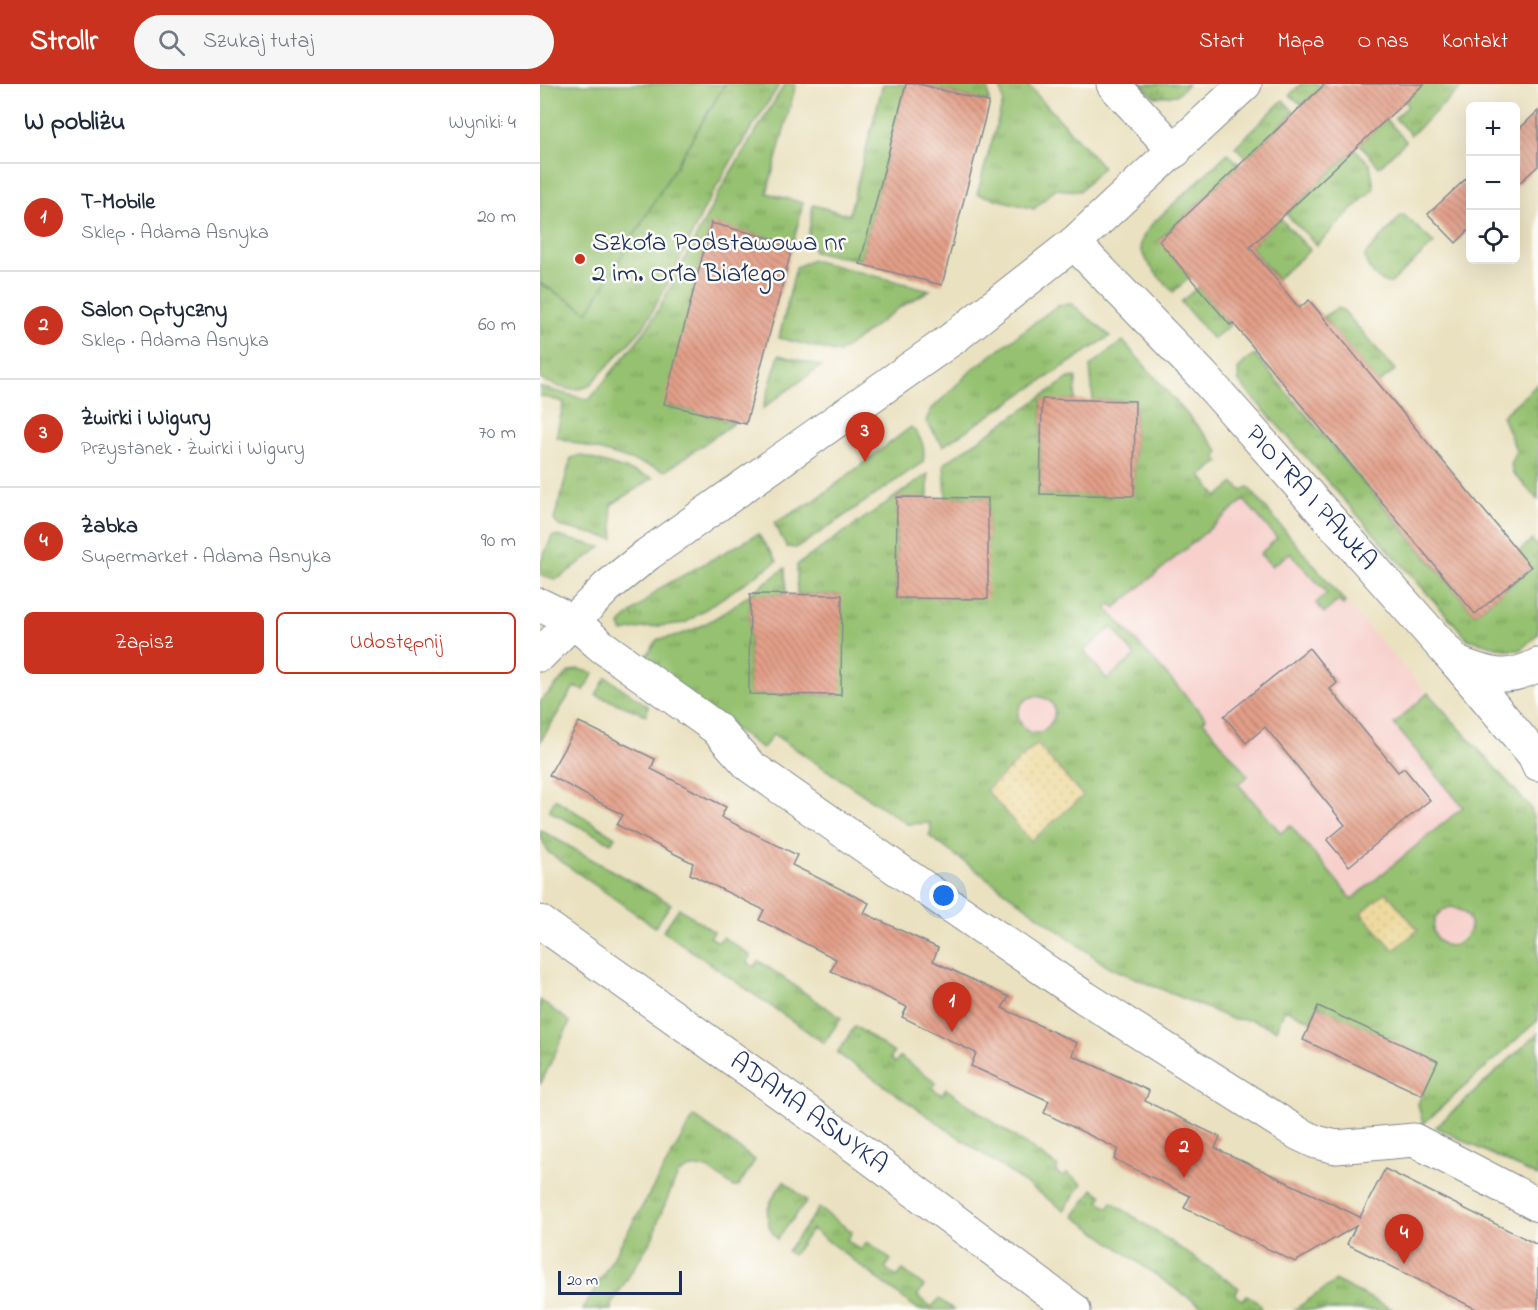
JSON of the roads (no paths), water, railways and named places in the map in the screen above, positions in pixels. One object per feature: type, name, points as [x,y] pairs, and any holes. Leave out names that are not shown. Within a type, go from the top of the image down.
[{"type":"street","points":[[1113,84],[1175,151]]},
{"type":"street","points":[[540,655],[607,587],[648,554],[952,339],[1074,243],[1245,84]]},
{"type":"street","name":"PIOTRA I PAWŁA","points":[[1074,243],[1202,375],[1457,663],[1534,755],[1538,764]]},
{"type":"street","points":[[540,605],[573,621],[600,645],[716,728],[742,759],[759,772],[1084,997],[1299,1134],[1316,1142],[1336,1147],[1414,1140],[1538,1205]]},
{"type":"street","points":[[1457,663],[1505,676],[1521,674],[1538,665]]},
{"type":"street","name":"ADAMA ASNYKA","points":[[540,922],[844,1138],[1074,1310]]},
{"type":"place","name":"Szkoła Podstawowa nr 2 im. Orła Białego","points":[[580,259]]},
{"type":"place","name":"Żwirki i Wigury","points":[[865,462]]},
{"type":"place","name":"T-Mobile","points":[[952,1032]]},
{"type":"place","name":"Salon Optyczny","points":[[1184,1178]]},
{"type":"place","name":"Żabka","points":[[1404,1264]]}]
